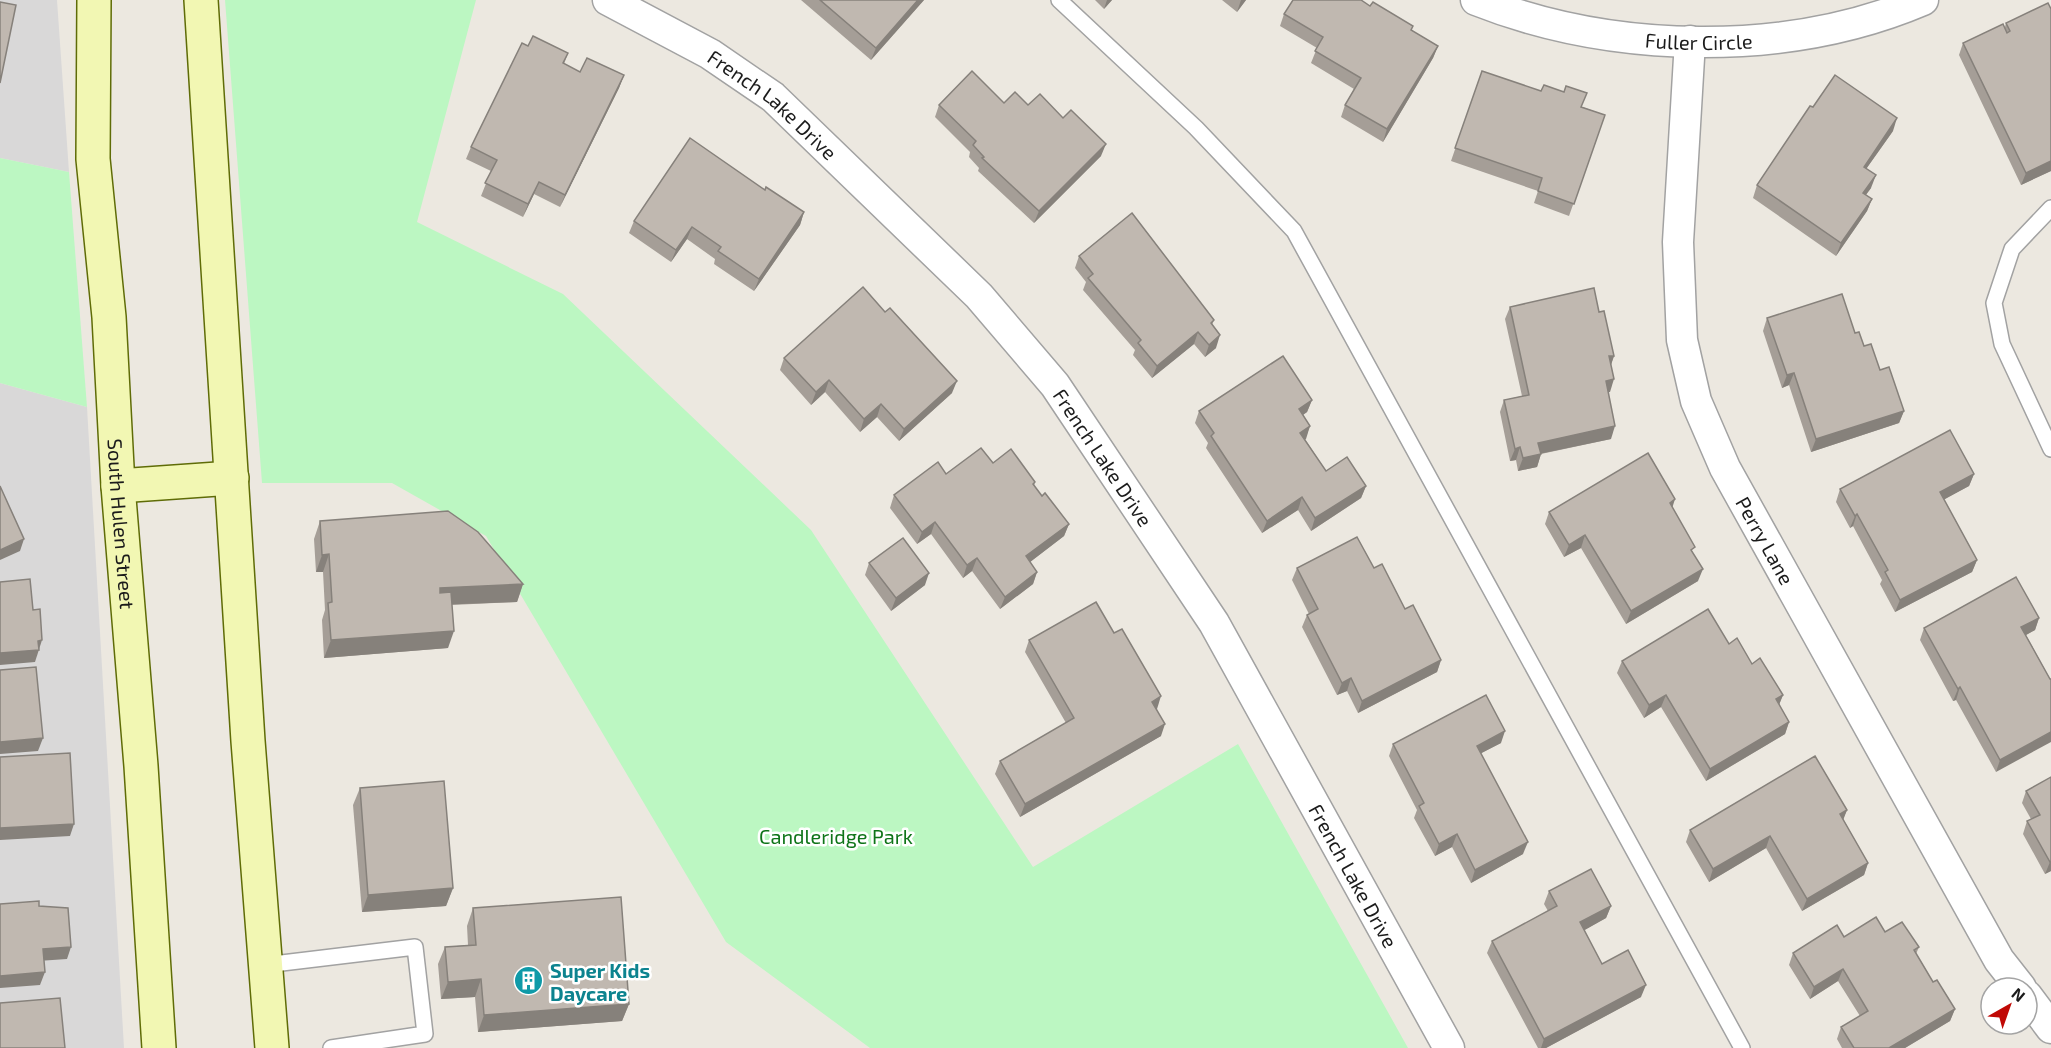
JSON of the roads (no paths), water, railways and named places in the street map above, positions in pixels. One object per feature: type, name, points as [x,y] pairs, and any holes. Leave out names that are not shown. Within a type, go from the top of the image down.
[{"type":"main road","name":"South Hulen Street","points":[[94,0],[93,159],[109,317],[118,486],[141,766],[159,1048]]},
{"type":"main road","points":[[201,0],[248,741],[272,1048]]},
{"type":"main road","points":[[118,486],[232,478]]},
{"type":"street","name":"French Lake Drive","points":[[608,0],[657,11],[710,54],[773,97],[979,296],[1055,385],[1214,623],[1449,1048]]},
{"type":"street","name":"Fuller Circle","points":[[1476,0],[1544,23],[1624,39],[1728,42],[1841,27],[1923,0]]},
{"type":"street","name":"Perry Lane","points":[[1690,41],[1678,242],[1682,339],[1696,401],[1725,468],[1999,960],[2012,976]]},
{"type":"street","points":[[2039,1012],[2051,1028]]},
{"type":"lane","points":[[1059,0],[1196,128],[1294,231],[1742,1048]]},
{"type":"lane","points":[[2051,208],[2012,249],[1994,303],[2002,344],[2051,449]]},
{"type":"lane","points":[[266,965],[415,947],[425,1034],[331,1048]]},
{"type":"place","name":"Super Kids Daycare","points":[[529,981]]},
{"type":"park label","name":"Candleridge Park","points":[[836,836]]}]
